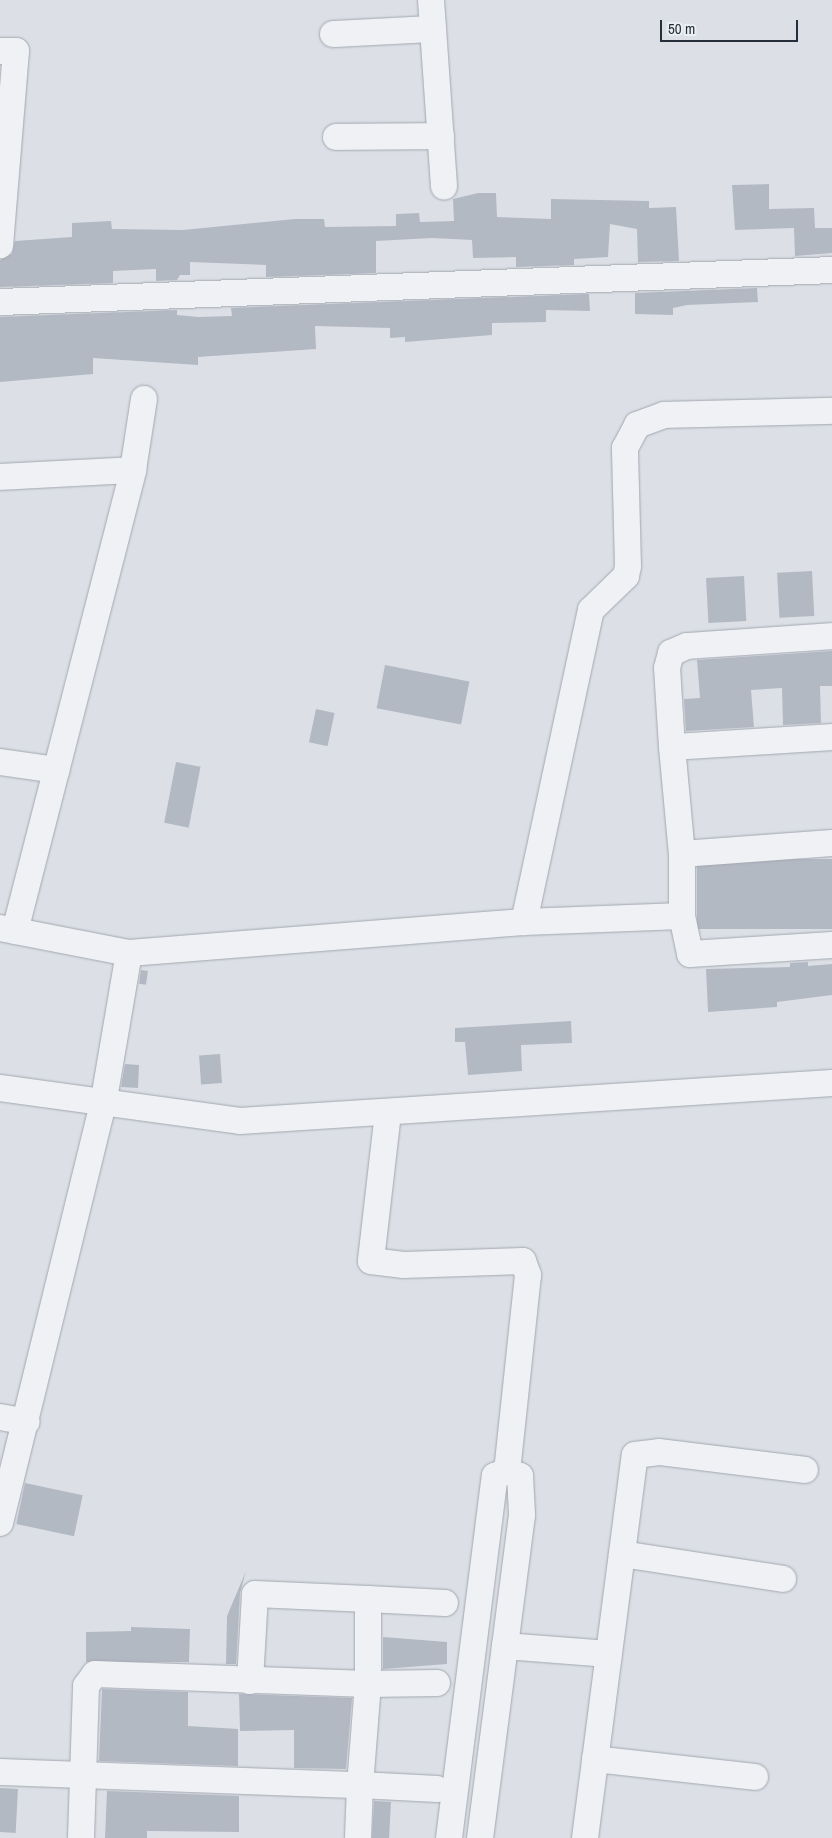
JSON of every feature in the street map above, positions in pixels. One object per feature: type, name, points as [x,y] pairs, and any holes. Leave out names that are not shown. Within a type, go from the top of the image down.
[{"type":"street","points":[[431,0],[444,187]]},
{"type":"street","points":[[333,34],[433,29]]},
{"type":"street","points":[[0,51],[16,51],[0,246]]},
{"type":"street","points":[[336,137],[441,136]]},
{"type":"street","points":[[0,302],[832,270]]},
{"type":"street","points":[[144,399],[133,470],[56,770],[8,930],[129,953],[524,922],[682,916]]},
{"type":"street","points":[[524,922],[591,610],[627,571],[625,448],[637,425],[664,415],[832,411]]},
{"type":"street","points":[[0,477],[133,470]]},
{"type":"street","points":[[832,636],[687,646],[671,653],[667,668],[682,854],[682,916],[688,950],[696,955],[832,944]]},
{"type":"street","points":[[672,747],[832,737]]},
{"type":"street","points":[[0,762],[56,770]]},
{"type":"street","points":[[682,854],[832,843]]},
{"type":"street","points":[[0,1523],[27,1422],[104,1100],[129,953]]},
{"type":"street","points":[[0,1088],[104,1100],[240,1121],[832,1083]]},
{"type":"street","points":[[388,1113],[370,1261],[404,1265],[523,1261],[528,1275],[508,1471]]},
{"type":"street","points":[[0,1416],[27,1422]]},
{"type":"street","points":[[585,1838],[635,1455],[660,1452],[805,1470]]},
{"type":"street","points":[[449,1838],[495,1476],[508,1471],[520,1476],[523,1491],[480,1838]]},
{"type":"street","points":[[622,1554],[783,1579]]},
{"type":"street","points":[[250,1681],[255,1594],[445,1602]]},
{"type":"street","points":[[358,1838],[368,1684],[368,1599]]},
{"type":"street","points":[[505,1646],[609,1654]]},
{"type":"street","points":[[81,1838],[90,1675],[368,1684],[438,1683]]},
{"type":"street","points":[[595,1759],[754,1777]]},
{"type":"street","points":[[0,1772],[85,1772],[437,1789]]},
{"type":"building","points":[[769,184],[769,209],[814,208],[815,228],[832,228],[832,253],[795,256],[794,228],[735,230],[732,185]]},
{"type":"building","points":[[478,193],[496,193],[497,217],[551,219],[551,199],[649,201],[649,208],[676,207],[679,261],[638,262],[637,229],[610,224],[608,257],[574,259],[574,265],[516,267],[516,257],[473,258],[472,240],[432,238],[376,241],[376,273],[266,277],[266,265],[190,262],[190,275],[180,275],[177,280],[156,281],[156,269],[113,271],[113,283],[0,287],[0,260],[12,254],[15,241],[72,237],[72,223],[111,221],[112,229],[183,230],[295,219],[324,219],[325,227],[396,226],[396,214],[419,213],[420,222],[454,221],[453,199]]},
{"type":"building","points":[[757,288],[758,302],[687,305],[673,308],[673,315],[635,314],[635,293]]},
{"type":"building","points":[[589,294],[590,311],[546,310],[546,322],[492,323],[492,335],[405,342],[405,337],[390,338],[390,328],[315,326],[316,349],[198,357],[198,365],[93,358],[93,374],[0,382],[0,317],[177,310],[177,315],[198,317],[232,316],[231,308]]},
{"type":"building","points":[[812,571],[814,616],[779,618],[777,573]]},
{"type":"building","points":[[744,576],[746,621],[708,623],[706,578]]},
{"type":"building","points":[[832,651],[832,686],[820,686],[821,723],[783,725],[782,688],[751,690],[754,727],[686,731],[684,699],[700,698],[697,660]]},
{"type":"building","points":[[385,665],[469,681],[461,725],[377,708]]},
{"type":"building","points":[[316,709],[335,713],[328,746],[309,742]]},
{"type":"building","points":[[176,762],[201,767],[189,828],[164,823]]},
{"type":"building","points":[[697,859],[832,859],[832,929],[697,929]]},
{"type":"building","points":[[808,962],[808,966],[832,964],[832,995],[777,1002],[777,1007],[708,1012],[706,969],[790,967],[790,963]]},
{"type":"building","points":[[141,970],[148,971],[146,985],[139,984]]},
{"type":"building","points":[[571,1021],[572,1043],[521,1045],[522,1071],[468,1075],[465,1042],[455,1042],[455,1028]]},
{"type":"building","points":[[220,1054],[222,1083],[201,1084],[199,1055]]},
{"type":"building","points":[[125,1064],[139,1065],[138,1088],[121,1087]]},
{"type":"building","points":[[25,1483],[83,1495],[74,1536],[16,1524]]},
{"type":"building","points":[[246,1571],[240,1593],[236,1664],[226,1664],[227,1616]]},
{"type":"building","points":[[131,1627],[190,1629],[189,1662],[86,1662],[86,1632],[131,1631]]},
{"type":"building","points":[[383,1637],[447,1642],[447,1664],[383,1669]]},
{"type":"building","points":[[102,1689],[188,1692],[188,1726],[238,1729],[238,1766],[99,1761]]},
{"type":"building","points":[[239,1694],[352,1698],[346,1769],[294,1768],[294,1730],[240,1731]]},
{"type":"building","points":[[0,1788],[18,1789],[16,1833],[0,1832]]},
{"type":"building","points":[[107,1791],[239,1796],[239,1832],[147,1831],[147,1838],[105,1838]]},
{"type":"building","points":[[374,1801],[391,1802],[389,1838],[372,1838]]}]
